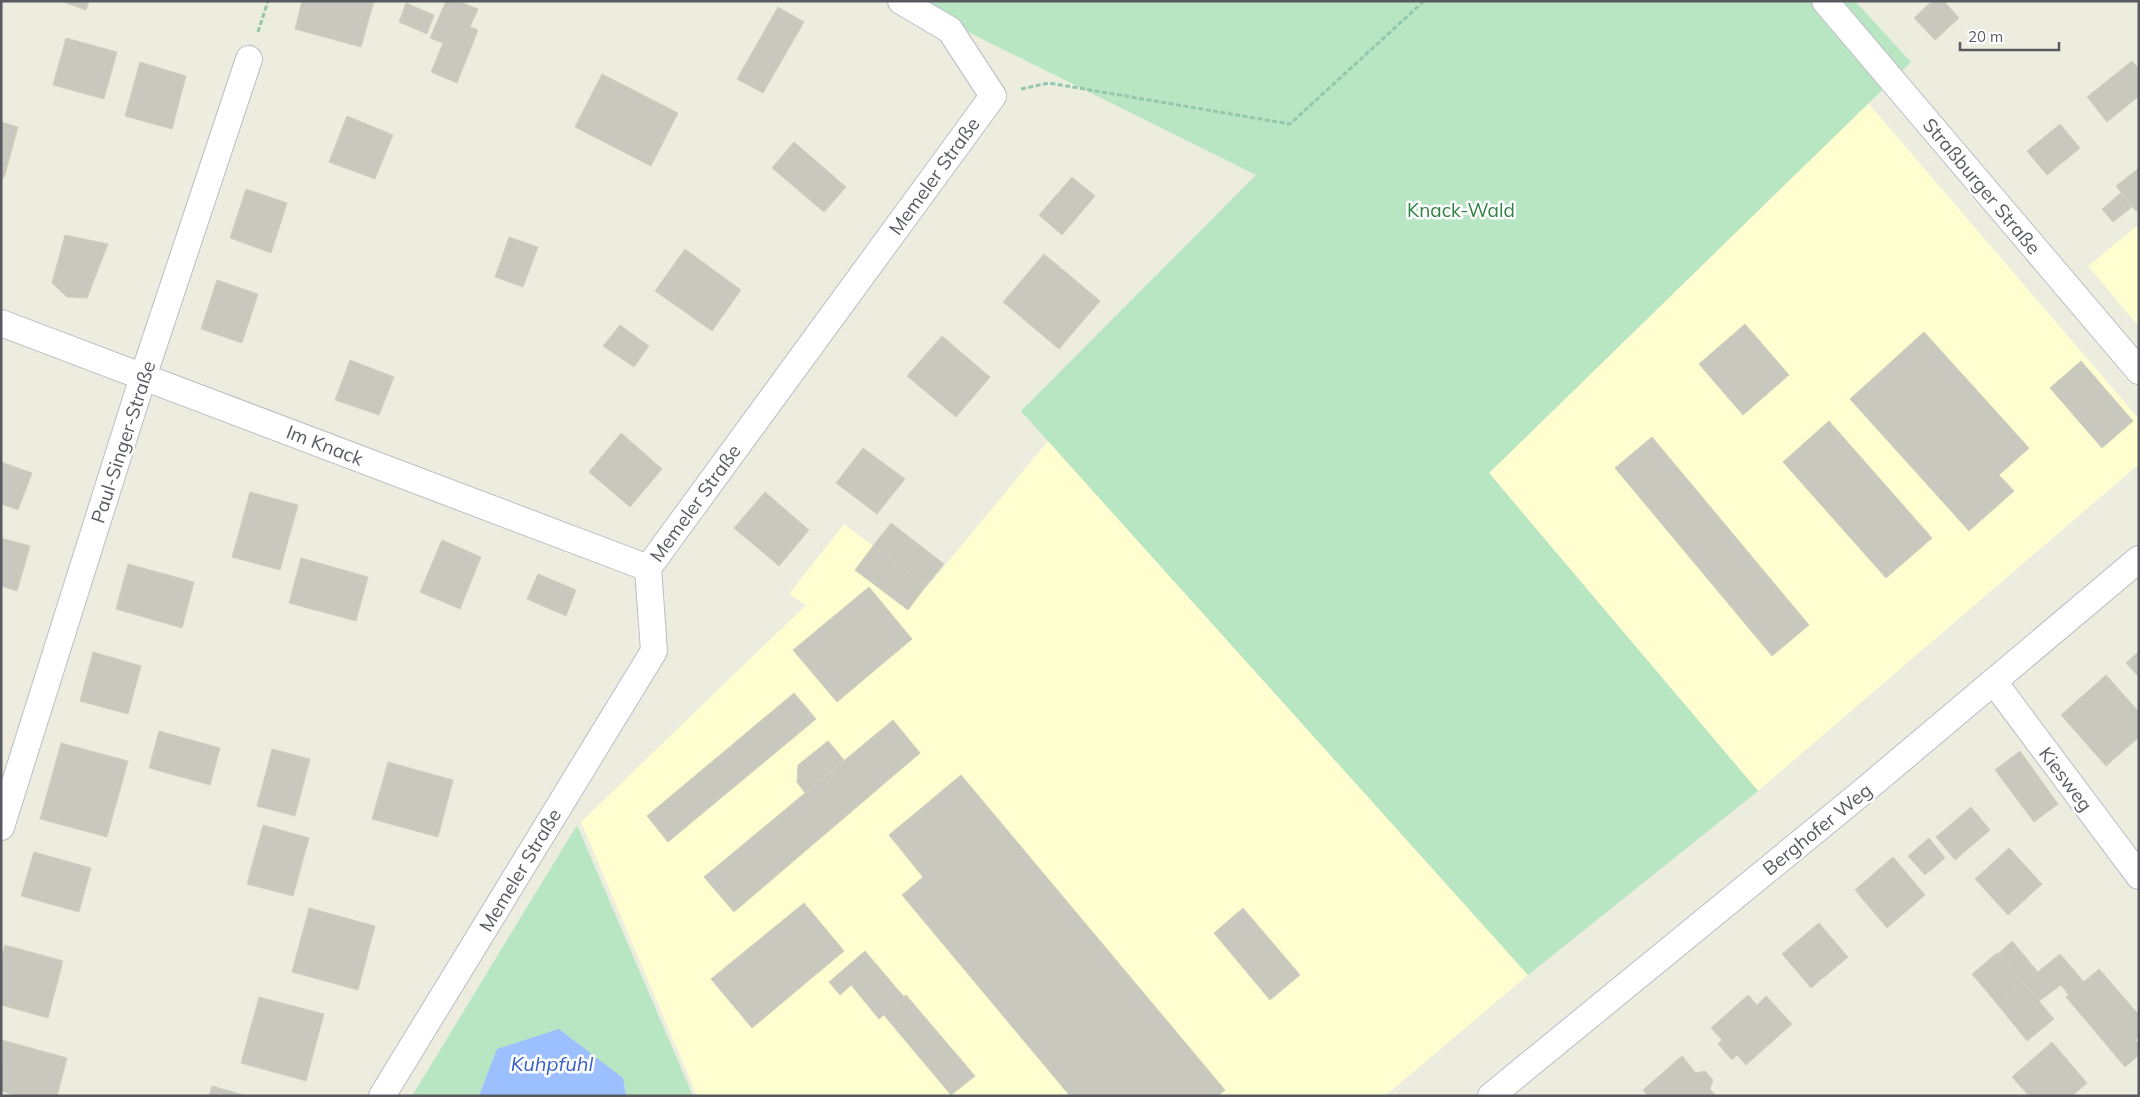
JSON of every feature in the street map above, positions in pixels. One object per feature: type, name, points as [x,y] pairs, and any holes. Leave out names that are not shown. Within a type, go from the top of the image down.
[{"type":"street","points":[[901,1],[950,30],[993,96]]},
{"type":"street","name":"Straßburger Straße","points":[[1825,1],[2139,371]]},
{"type":"street","name":"Paul-Singer-Straße","points":[[1,827],[143,377],[249,59]]},
{"type":"street","name":"Memeler Straße","points":[[382,1096],[654,651],[648,568],[993,96]]},
{"type":"street","name":"Im Knack","points":[[1,323],[648,568]]},
{"type":"street","name":"Berghofer Weg","points":[[1491,1096],[1994,682],[2139,559]]},
{"type":"street","name":"Kiesweg","points":[[1994,682],[2139,876]]},
{"type":"path","points":[[993,96],[1049,83],[1290,124],[1424,1]]},
{"type":"shaded area","points":[[1868,103],[2139,419],[2139,464],[1758,791],[1489,473]]},
{"type":"shaded area","points":[[2139,224],[2139,327],[2088,266]]},
{"type":"shaded area","points":[[1048,441],[1528,975],[1385,1096],[697,1096],[581,822],[806,605],[789,594],[844,524],[927,587]]},
{"type":"green space","name":"Knack-Wald","points":[[906,1],[1855,1],[1911,62],[1489,473],[1758,791],[1528,975],[1021,411],[1256,175]]},
{"type":"green space","points":[[577,825],[693,1096],[412,1096]]},
{"type":"water","name":"Kuhpfuhl","points":[[559,1029],[623,1078],[626,1096],[479,1096],[497,1049]]},
{"type":"building","points":[[61,1],[89,1],[86,10]]},
{"type":"building","points":[[302,1],[374,1],[361,47],[295,29]]},
{"type":"building","points":[[446,1],[458,1],[478,9],[470,27],[478,30],[457,83],[431,72],[443,43],[430,38]]},
{"type":"building","points":[[1932,1],[1944,1],[1959,18],[1935,40],[1914,18]]},
{"type":"building","points":[[406,3],[434,15],[427,34],[399,22]]},
{"type":"building","points":[[778,7],[804,22],[763,93],[737,79]]},
{"type":"building","points":[[66,38],[117,52],[104,99],[53,85]]},
{"type":"building","points":[[2132,61],[2139,69],[2139,96],[2107,122],[2087,97]]},
{"type":"building","points":[[140,62],[186,76],[172,129],[125,116]]},
{"type":"building","points":[[602,74],[678,113],[651,166],[575,127]]},
{"type":"building","points":[[347,116],[393,135],[375,179],[329,162]]},
{"type":"building","points":[[1,122],[18,127],[4,178],[1,177]]},
{"type":"building","points":[[2060,124],[2080,148],[2047,175],[2027,151]]},
{"type":"building","points":[[794,142],[846,187],[824,212],[772,168]]},
{"type":"building","points":[[2139,168],[2139,209],[2136,211],[2116,186]]},
{"type":"building","points":[[1072,177],[1095,196],[1062,235],[1039,215]]},
{"type":"building","points":[[246,189],[287,203],[271,253],[230,238]]},
{"type":"building","points":[[2121,193],[2132,207],[2113,222],[2102,209]]},
{"type":"building","points":[[65,235],[108,244],[87,298],[67,297],[52,283]]},
{"type":"building","points":[[509,237],[538,247],[523,287],[495,277]]},
{"type":"building","points":[[685,249],[741,290],[712,331],[655,291]]},
{"type":"building","points":[[1044,254],[1100,301],[1059,349],[1003,302]]},
{"type":"building","points":[[217,280],[258,294],[242,343],[201,329]]},
{"type":"building","points":[[1745,324],[1789,375],[1743,415],[1699,364]]},
{"type":"building","points":[[620,325],[649,346],[634,367],[603,346]]},
{"type":"building","points":[[1924,332],[2029,448],[1999,475],[2014,491],[1969,531],[1850,399]]},
{"type":"building","points":[[942,336],[990,377],[956,417],[907,376]]},
{"type":"building","points":[[350,360],[394,377],[379,415],[335,400]]},
{"type":"building","points":[[2081,361],[2133,421],[2102,448],[2050,388]]},
{"type":"building","points":[[1829,421],[1932,538],[1886,578],[1783,462]]},
{"type":"building","points":[[621,433],[662,469],[630,507],[589,472]]},
{"type":"building","points":[[1652,437],[1809,625],[1772,656],[1615,468]]},
{"type":"building","points":[[863,448],[905,479],[877,514],[836,483]]},
{"type":"building","points":[[1,462],[32,473],[18,510],[1,504]]},
{"type":"building","points":[[250,492],[298,505],[280,570],[232,557]]},
{"type":"building","points":[[765,492],[809,530],[779,566],[734,528]]},
{"type":"building","points":[[891,523],[944,564],[926,586],[873,546]]},
{"type":"building","points":[[1,538],[30,546],[17,591],[1,586]]},
{"type":"building","points":[[442,540],[481,557],[460,609],[420,592]]},
{"type":"building","points":[[873,546],[926,586],[908,610],[855,570]]},
{"type":"building","points":[[301,558],[368,577],[356,621],[289,603]]},
{"type":"building","points":[[128,564],[194,582],[182,628],[116,609]]},
{"type":"building","points":[[538,574],[576,590],[566,616],[527,599]]},
{"type":"building","points":[[869,587],[912,639],[837,702],[793,650]]},
{"type":"building","points":[[2139,651],[2139,677],[2126,663]]},
{"type":"building","points":[[93,652],[141,666],[128,714],[80,701]]},
{"type":"building","points":[[2106,675],[2139,712],[2139,737],[2106,766],[2061,715]]},
{"type":"building","points":[[794,693],[816,719],[668,842],[647,816]]},
{"type":"building","points":[[893,720],[920,753],[734,912],[704,877]]},
{"type":"building","points":[[159,731],[220,748],[210,785],[149,768]]},
{"type":"building","points":[[828,741],[844,760],[805,793],[797,782],[798,765]]},
{"type":"building","points":[[61,743],[128,761],[107,837],[40,819]]},
{"type":"building","points":[[272,749],[310,759],[295,816],[257,806]]},
{"type":"building","points":[[2020,751],[2058,804],[2034,822],[1995,770]]},
{"type":"building","points":[[388,762],[453,780],[438,837],[372,819]]},
{"type":"building","points":[[961,775],[1225,1090],[1218,1096],[1070,1096],[902,895],[923,877],[889,835]]},
{"type":"building","points":[[1971,807],[1990,830],[1955,860],[1936,837]]},
{"type":"building","points":[[263,825],[309,838],[293,896],[247,884]]},
{"type":"building","points":[[1929,838],[1945,858],[1925,875],[1908,856]]},
{"type":"building","points":[[2009,848],[2042,884],[2008,915],[1975,879]]},
{"type":"building","points":[[34,852],[91,868],[79,912],[21,896]]},
{"type":"building","points":[[1893,857],[1925,895],[1887,928],[1855,890]]},
{"type":"building","points":[[804,903],[844,951],[752,1028],[711,979]]},
{"type":"building","points":[[309,908],[375,926],[358,990],[292,972]]},
{"type":"building","points":[[1243,908],[1300,975],[1270,1000],[1214,933]]},
{"type":"building","points":[[1819,923],[1848,957],[1811,988],[1782,954]]},
{"type":"building","points":[[2012,941],[2038,972],[2024,983],[1998,954]]},
{"type":"building","points":[[5,945],[63,961],[48,1018],[1,1005],[1,957]]},
{"type":"building","points":[[865,951],[904,997],[879,1019],[851,985],[840,995],[829,982]]},
{"type":"building","points":[[1997,953],[2024,983],[1998,1005],[1972,974]]},
{"type":"building","points":[[2060,954],[2084,982],[2069,995],[2061,985],[2039,1001],[2024,983]]},
{"type":"building","points":[[2099,969],[2139,1015],[2139,1037],[2135,1040],[2139,1044],[2139,1055],[2125,1067],[2066,997]]},
{"type":"building","points":[[2024,983],[2054,1019],[2027,1041],[1998,1005]]},
{"type":"building","points":[[906,995],[975,1076],[951,1095],[883,1014]]},
{"type":"building","points":[[1748,995],[1757,1005],[1766,996],[1792,1024],[1746,1065],[1737,1055],[1732,1060],[1718,1044],[1722,1040],[1711,1028]]},
{"type":"building","points":[[259,997],[324,1014],[306,1081],[241,1063]]},
{"type":"building","points":[[2,1040],[67,1058],[57,1096],[17,1096],[1,1091]]},
{"type":"building","points":[[2052,1042],[2087,1083],[2072,1096],[2029,1096],[2012,1077]]},
{"type":"building","points":[[1682,1056],[1696,1073],[1705,1071],[1713,1080],[1710,1089],[1716,1096],[1648,1096],[1643,1090]]},
{"type":"building","points":[[212,1086],[247,1096],[209,1096]]}]
